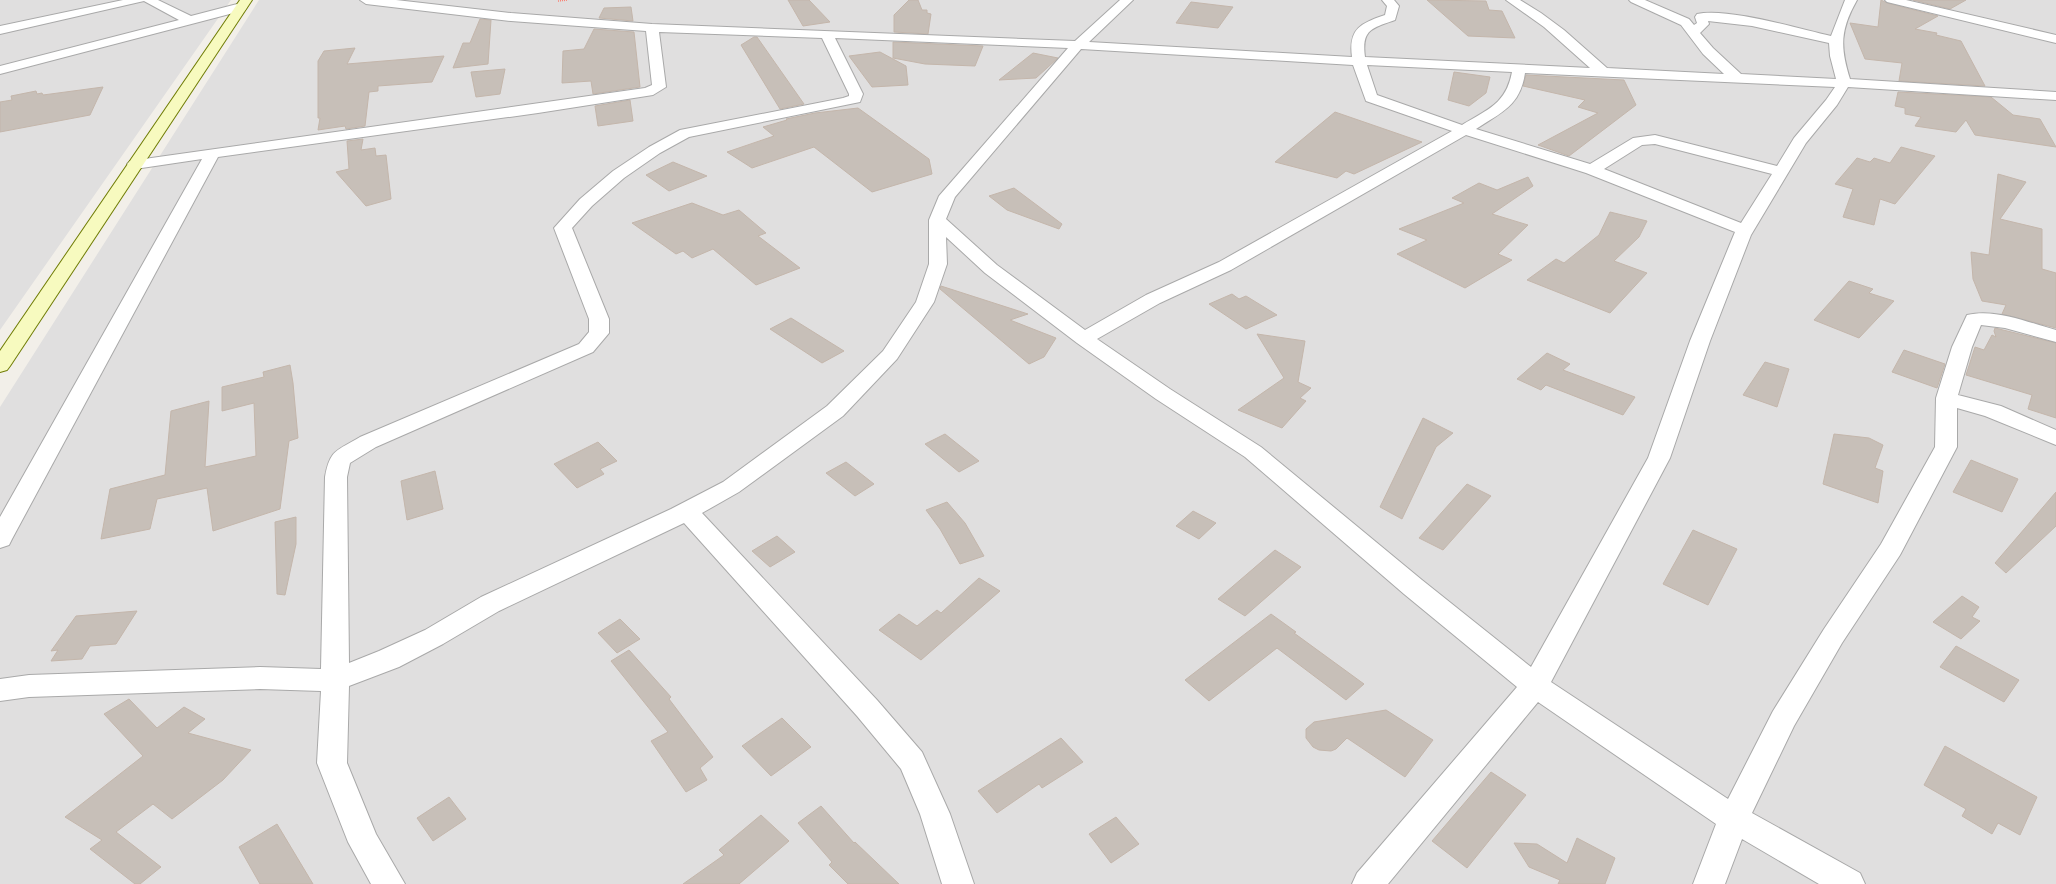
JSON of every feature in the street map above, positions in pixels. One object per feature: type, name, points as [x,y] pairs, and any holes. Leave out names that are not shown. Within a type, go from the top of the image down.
[{"type":"street","points":[[0,30],[139,0]]},
{"type":"street","points":[[149,0],[188,20]]},
{"type":"street","points":[[366,0],[511,17],[652,28],[1078,45],[1358,61],[1844,83],[2056,96]]},
{"type":"street","points":[[0,690],[29,686],[260,678],[335,680],[389,659],[434,637],[490,604],[687,511],[731,487],[835,411],[890,355],[925,302],[938,264],[937,220],[947,196],[1078,45],[1127,0]]},
{"type":"street","points":[[1388,0],[1393,6],[1391,17],[1368,25],[1360,32],[1357,46],[1358,61],[1371,98],[1464,130],[1592,170],[1745,230]]},
{"type":"street","points":[[1512,0],[1535,13],[1571,42],[1603,72]]},
{"type":"street","points":[[1635,0],[1685,22]]},
{"type":"street","points":[[1368,884],[1535,686],[1659,458],[1700,340],[1745,230],[1781,172],[1798,141],[1832,102],[1844,83],[1838,63],[1836,41],[1843,16],[1851,0]]},
{"type":"street","points":[[1891,0],[2056,39]]},
{"type":"street","points":[[1674,2],[1693,33],[1738,79]]},
{"type":"street","points":[[0,70],[188,20],[244,3]]},
{"type":"street","points":[[0,366],[244,3]]},
{"type":"street","points":[[1696,8],[1733,18],[1836,41]]},
{"type":"street","points":[[1693,33],[1702,24],[1702,17],[1733,18]]},
{"type":"street","points":[[135,164],[212,155],[648,92],[659,87],[652,28]]},
{"type":"street","points":[[389,884],[364,842],[332,763],[335,680],[336,477],[339,460],[368,442],[586,348],[599,333],[599,319],[563,228],[570,216],[619,174],[674,138],[685,133],[855,99],[856,94],[827,34]]},
{"type":"street","points":[[1084,339],[1153,299],[1225,266],[1464,130],[1505,104],[1516,86],[1520,68]]},
{"type":"street","points":[[1592,170],[1638,141],[1645,139],[1655,140],[1781,172]]},
{"type":"street","points":[[0,539],[212,155]]},
{"type":"street","points":[[937,220],[991,269],[1084,339],[1163,394],[1253,452],[1413,587],[1535,686],[1734,818],[1849,884]]},
{"type":"street","points":[[1709,884],[1734,818],[1783,719],[1833,636],[1891,549],[1946,446],[1946,398],[1962,347],[1974,319],[1991,319],[2015,323],[2056,336]]},
{"type":"street","points":[[1946,398],[1993,411],[2056,438]]},
{"type":"street","points":[[687,511],[867,708],[912,761],[935,814],[958,884]]},
{"type":"shaded area","points":[[0,0],[231,0],[0,330]]},
{"type":"shaded area","points":[[259,0],[2056,0],[2056,884],[0,884],[0,407]]},
{"type":"building","points":[[788,0],[809,0],[830,22],[803,26]]},
{"type":"building","points":[[909,0],[918,0],[922,10],[927,10],[927,13],[931,14],[928,34],[894,32],[894,15]]},
{"type":"building","points":[[1427,0],[1486,1],[1489,10],[1502,11],[1515,38],[1468,36]]},
{"type":"building","points":[[1881,0],[1887,3],[1938,16],[1915,29],[1937,33],[1936,35],[1961,41],[1985,86],[1899,81],[1902,63],[1865,59],[1850,23],[1878,27]]},
{"type":"building","points":[[1913,0],[1966,0],[1950,9]]},
{"type":"building","points":[[1191,2],[1233,7],[1218,28],[1176,23]]},
{"type":"building","points":[[631,7],[633,21],[599,18],[604,8]]},
{"type":"building","points":[[480,19],[491,20],[488,64],[453,68],[463,43],[470,43]]},
{"type":"building","points":[[594,29],[634,32],[640,87],[593,94],[591,81],[562,83],[563,51],[584,49]]},
{"type":"building","points":[[754,37],[757,37],[804,104],[780,109],[741,45]]},
{"type":"building","points":[[893,42],[983,46],[975,66],[925,64],[893,58]]},
{"type":"building","points":[[355,48],[347,64],[444,56],[432,82],[378,86],[378,91],[369,92],[365,126],[346,129],[345,126],[318,130],[320,118],[318,118],[318,61],[324,51]]},
{"type":"building","points":[[880,52],[906,66],[908,85],[872,87],[849,56]]},
{"type":"building","points":[[1033,53],[1058,58],[1036,78],[999,80]]},
{"type":"building","points":[[505,69],[500,94],[476,97],[471,72]]},
{"type":"building","points":[[1454,72],[1490,77],[1486,93],[1469,106],[1448,100]]},
{"type":"building","points":[[1526,75],[1624,80],[1636,105],[1569,156],[1538,145],[1598,113],[1578,107],[1585,100],[1523,86]]},
{"type":"building","points":[[103,87],[90,115],[0,132],[0,102],[12,100],[11,96],[36,91],[37,94],[42,93],[43,95]]},
{"type":"building","points":[[1898,92],[1991,97],[2013,115],[2040,119],[2056,147],[1975,135],[1966,120],[1956,132],[1915,126],[1921,117],[1905,114],[1905,108],[1895,106]]},
{"type":"building","points":[[630,100],[633,121],[598,126],[595,106]]},
{"type":"building","points":[[858,108],[929,159],[932,174],[872,192],[814,147],[752,168],[727,152],[774,136],[763,127],[787,120],[786,119],[815,113]]},
{"type":"building","points":[[1335,112],[1422,142],[1354,174],[1346,171],[1337,178],[1275,162]]},
{"type":"building","points":[[363,139],[361,150],[375,148],[376,156],[386,155],[391,199],[366,206],[336,172],[349,169],[347,141]]},
{"type":"building","points":[[1901,147],[1935,156],[1895,204],[1880,199],[1874,225],[1843,217],[1853,189],[1835,184],[1857,158],[1870,162],[1874,158],[1890,163]]},
{"type":"building","points":[[673,162],[707,176],[669,191],[646,175]]},
{"type":"building","points":[[1998,174],[2026,182],[2000,219],[2042,229],[2042,269],[2056,273],[2056,328],[2002,314],[2006,305],[1982,301],[1973,279],[1971,252],[1989,255]]},
{"type":"building","points":[[1528,177],[1533,186],[1492,214],[1528,225],[1498,254],[1512,260],[1465,288],[1397,254],[1427,240],[1399,229],[1464,203],[1452,198],[1479,183],[1497,190]]},
{"type":"building","points":[[1014,188],[1062,224],[1059,229],[1007,210],[989,196]]},
{"type":"building","points":[[692,203],[723,215],[739,210],[766,233],[758,236],[800,268],[756,285],[713,249],[692,258],[683,251],[676,254],[632,223]]},
{"type":"building","points":[[1610,212],[1647,221],[1639,237],[1614,261],[1647,273],[1610,313],[1527,280],[1556,259],[1564,263],[1599,235]]},
{"type":"building","points":[[1849,281],[1873,289],[1869,293],[1894,301],[1859,338],[1814,320]]},
{"type":"building","points":[[941,286],[1028,314],[1010,320],[1056,338],[1044,357],[1029,364],[940,289]]},
{"type":"building","points":[[1232,294],[1239,299],[1246,296],[1277,315],[1246,329],[1209,304]]},
{"type":"building","points":[[791,318],[844,351],[822,363],[770,329]]},
{"type":"building","points":[[1995,328],[2056,343],[2056,418],[2028,409],[2032,395],[1966,375],[1975,347],[1984,350],[1992,335],[1996,337],[1994,331]]},
{"type":"building","points":[[1257,334],[1305,341],[1298,382],[1311,388],[1300,398],[1306,401],[1282,428],[1238,410],[1284,378]]},
{"type":"building","points":[[1904,350],[1945,364],[1937,388],[1892,372]]},
{"type":"building","points":[[1547,353],[1570,364],[1563,370],[1635,397],[1623,415],[1546,385],[1541,390],[1517,379]]},
{"type":"building","points":[[1765,362],[1789,369],[1777,407],[1743,395]]},
{"type":"building","points":[[290,365],[298,438],[289,441],[280,509],[213,531],[207,488],[157,499],[150,529],[101,539],[110,489],[165,475],[171,411],[209,401],[205,467],[256,456],[254,403],[222,411],[222,387],[264,377],[263,372]]},
{"type":"building","points":[[1423,418],[1453,433],[1436,447],[1402,519],[1380,507]]},
{"type":"building","points":[[945,434],[979,461],[959,472],[925,444]]},
{"type":"building","points":[[1834,434],[1869,438],[1883,445],[1875,468],[1883,471],[1878,503],[1823,484]]},
{"type":"building","points":[[598,442],[617,461],[600,469],[604,474],[577,488],[554,464]]},
{"type":"building","points":[[1971,460],[2018,479],[2002,512],[1953,492]]},
{"type":"building","points":[[846,462],[874,484],[855,496],[826,473]]},
{"type":"building","points":[[435,471],[443,509],[407,520],[401,481]]},
{"type":"building","points":[[1467,484],[1491,496],[1443,550],[1419,538]]},
{"type":"building","points":[[2056,492],[2056,526],[2006,573],[1995,563]]},
{"type":"building","points":[[947,502],[965,523],[984,556],[960,564],[940,529],[926,510]]},
{"type":"building","points":[[1193,511],[1216,523],[1199,539],[1176,526]]},
{"type":"building","points":[[296,517],[296,544],[285,595],[277,594],[275,522]]},
{"type":"building","points":[[1693,530],[1737,549],[1708,605],[1663,584]]},
{"type":"building","points":[[777,536],[795,552],[770,567],[752,551]]},
{"type":"building","points":[[1275,550],[1301,567],[1245,616],[1218,599]]},
{"type":"building","points":[[979,578],[1000,591],[921,660],[879,630],[899,614],[917,626],[937,610],[941,613]]},
{"type":"building","points":[[1962,596],[1979,607],[1972,617],[1980,621],[1961,639],[1933,622]]},
{"type":"building","points":[[137,611],[116,644],[90,646],[82,659],[51,661],[58,650],[51,651],[76,616]]},
{"type":"building","points":[[1271,614],[1296,632],[1294,633],[1364,684],[1346,700],[1277,648],[1209,701],[1185,680]]},
{"type":"building","points":[[620,619],[640,639],[617,653],[598,633]]},
{"type":"building","points":[[1956,646],[2019,680],[2004,702],[1940,667]]},
{"type":"building","points":[[629,650],[671,697],[669,699],[713,757],[700,768],[707,780],[686,792],[651,741],[668,732],[611,661]]},
{"type":"building","points":[[129,699],[157,728],[184,707],[205,719],[188,733],[251,750],[223,780],[172,819],[153,804],[116,832],[161,867],[140,884],[135,884],[90,849],[102,840],[65,817],[143,756],[104,714]]},
{"type":"building","points":[[1386,710],[1433,740],[1405,777],[1347,738],[1336,749],[1331,751],[1319,750],[1313,747],[1306,738],[1306,729],[1314,722]]},
{"type":"building","points":[[782,718],[811,747],[771,776],[742,746]]},
{"type":"building","points":[[1061,738],[1083,762],[1042,788],[1039,784],[997,813],[978,791]]},
{"type":"building","points":[[1945,746],[2037,797],[2020,835],[1998,823],[1992,834],[1962,816],[1966,809],[1924,785]]},
{"type":"building","points":[[1491,772],[1526,795],[1467,868],[1432,841]]},
{"type":"building","points":[[449,797],[466,819],[433,841],[417,818]]},
{"type":"building","points":[[821,806],[854,843],[855,842],[899,884],[848,884],[829,865],[832,862],[798,823]]},
{"type":"building","points":[[761,815],[789,841],[739,884],[683,884],[724,855],[719,850]]},
{"type":"building","points":[[1116,817],[1139,844],[1111,863],[1089,834]]},
{"type":"building","points":[[277,824],[313,884],[260,884],[239,847]]},
{"type":"building","points":[[1577,838],[1615,858],[1605,884],[1558,884],[1560,880],[1529,867],[1514,843],[1537,844],[1567,863]]}]
